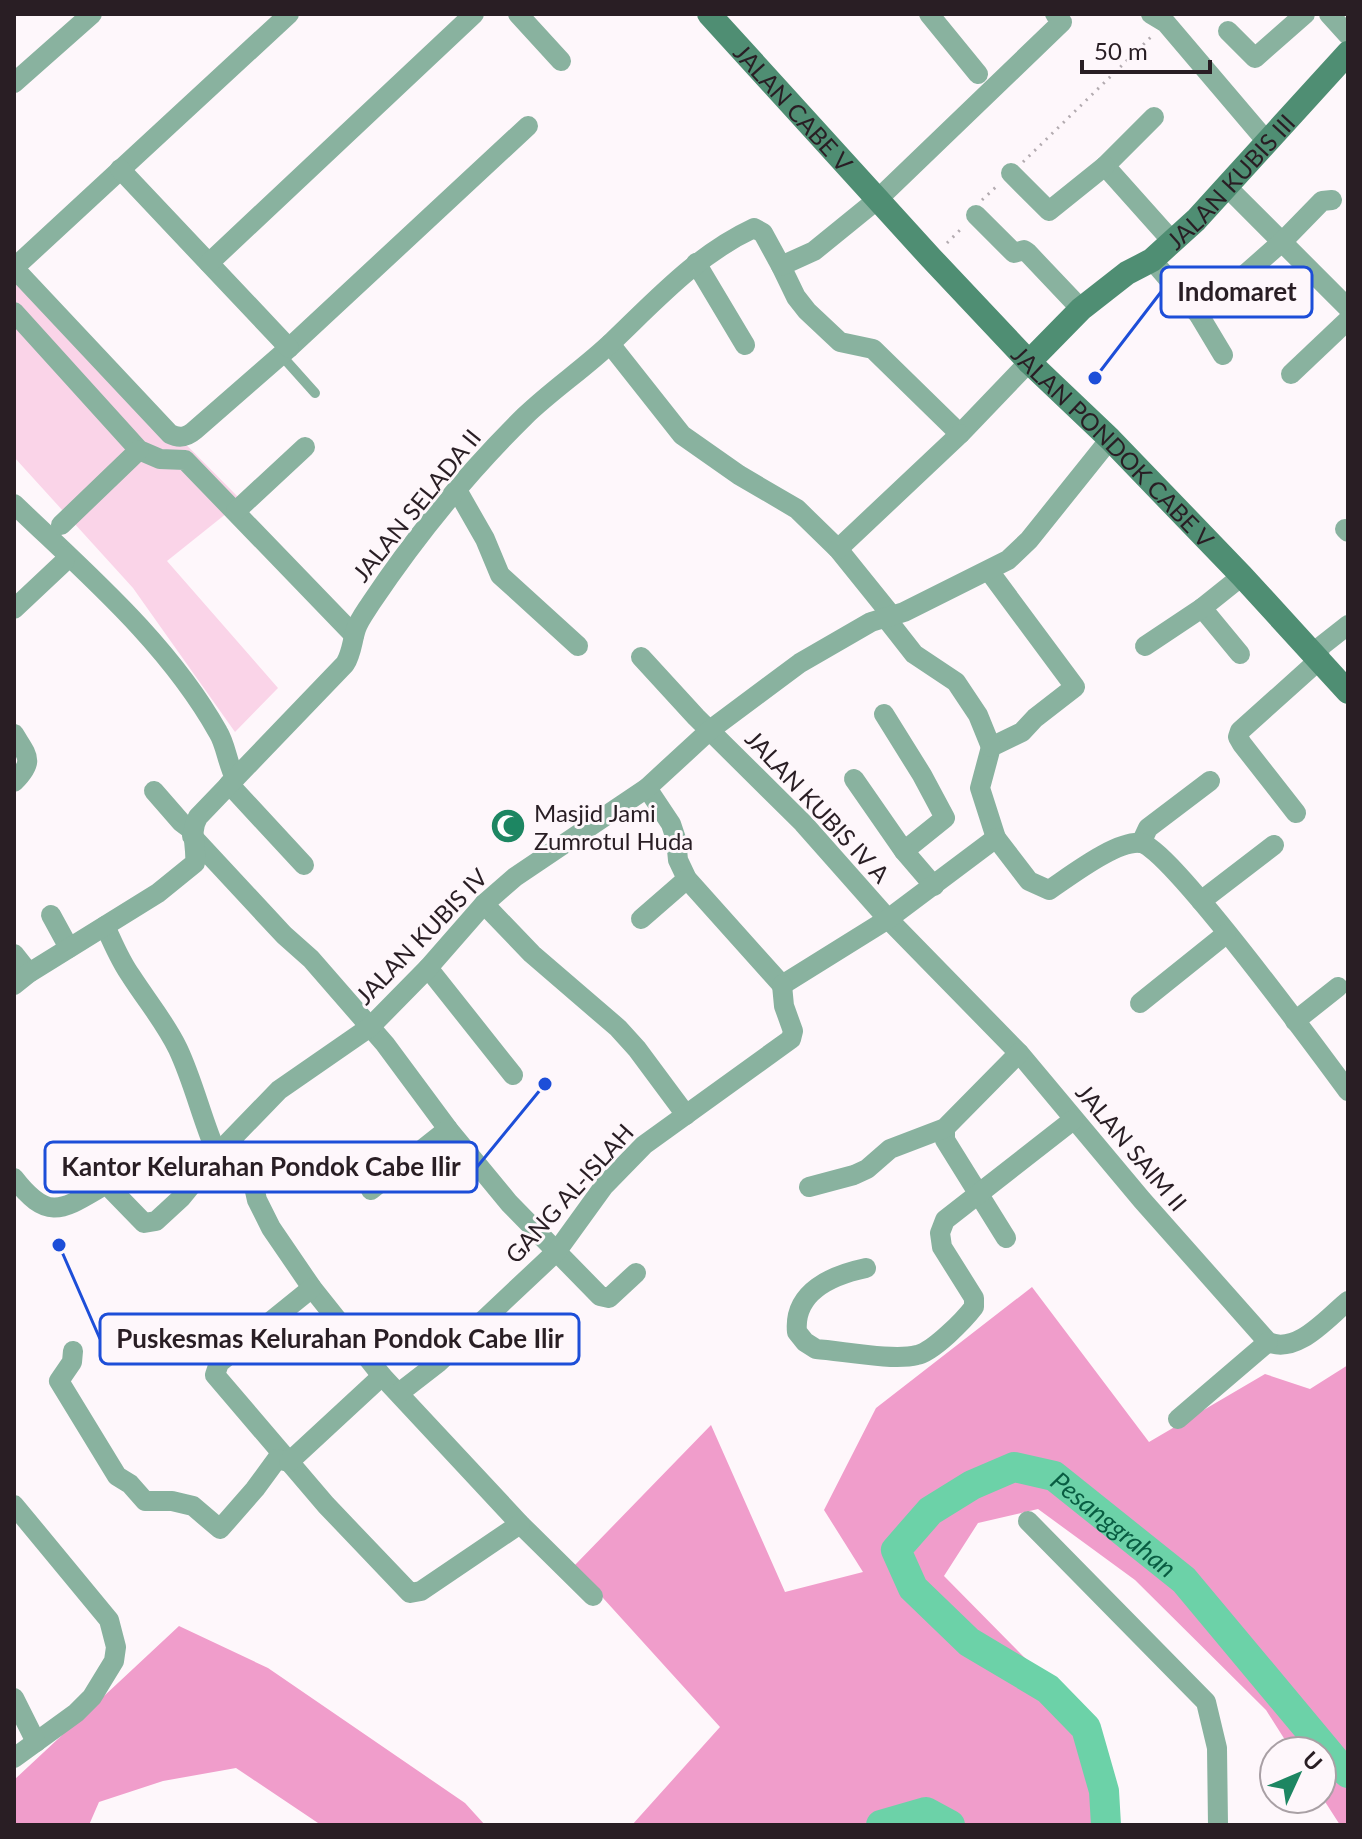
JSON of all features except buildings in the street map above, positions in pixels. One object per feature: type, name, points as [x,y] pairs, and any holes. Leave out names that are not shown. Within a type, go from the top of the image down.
[{"type":"street","points":[[14,83],[92,14]]},
{"type":"street","points":[[209,263],[474,14]]},
{"type":"street","points":[[518,14],[561,61]]},
{"type":"street","name":"JALAN CABE V","points":[[709,14],[878,199]]},
{"type":"street","points":[[929,14],[978,74]]},
{"type":"street","points":[[960,434],[873,349],[840,342],[796,297],[781,266],[814,251],[878,199],[1062,22],[1055,14]]},
{"type":"street","points":[[1228,31],[1255,58],[1305,14]]},
{"type":"street","points":[[1329,14],[1348,35]]},
{"type":"street","points":[[281,16],[14,268],[175,437],[188,436],[285,351],[528,126]]},
{"type":"street","points":[[1159,18],[1268,143]]},
{"type":"street","name":"JALAN KUBIS III","points":[[1029,362],[1081,309],[1127,273],[1152,260],[1196,220],[1348,53]]},
{"type":"street","points":[[1011,173],[1049,211],[1105,166],[1154,117]]},
{"type":"street","points":[[1105,166],[1172,241]]},
{"type":"street","points":[[120,169],[209,263],[285,351]]},
{"type":"street","points":[[1227,187],[1348,308]]},
{"type":"street","name":"JALAN PONDOK CABE V","points":[[878,199],[1029,362],[1110,439],[1242,576],[1348,692]]},
{"type":"street","points":[[1199,315],[1283,241],[1322,201],[1332,200]]},
{"type":"street","points":[[976,215],[1014,253],[1027,252],[1081,309]]},
{"type":"street","name":"JALAN SELADA II","points":[[21,979],[158,893],[195,863],[193,834],[198,817],[345,664],[361,619],[392,573],[457,490],[527,414],[610,344],[668,286],[696,263],[754,228],[763,233],[781,266]]},
{"type":"street","points":[[1152,260],[1199,315],[1223,355]]},
{"type":"street","points":[[696,263],[745,345]]},
{"type":"street","points":[[14,312],[139,450],[160,459],[185,460],[354,635]]},
{"type":"street","points":[[1291,374],[1348,320]]},
{"type":"street","points":[[610,344],[682,435],[739,475],[785,500],[838,549],[914,654],[956,682],[978,715],[991,747],[980,788],[996,838],[1029,881],[1036,887],[1049,890],[1124,846],[1141,843],[1154,850],[1201,901],[1348,1091]]},
{"type":"street","points":[[838,549],[960,434],[1029,362]]},
{"type":"street","name":"JALAN KUBIS IV","points":[[14,1178],[28,1195],[53,1208],[69,1205],[103,1186],[109,1187],[144,1223],[152,1224],[181,1198],[224,1147],[279,1090],[370,1027],[428,968],[484,904],[546,855],[647,788],[710,730],[800,663],[855,630],[1008,560],[1029,540],[1110,439]]},
{"type":"street","points":[[236,511],[305,447]]},
{"type":"street","points":[[61,525],[139,450]]},
{"type":"street","points":[[457,490],[485,539],[500,575],[578,646]]},
{"type":"street","points":[[15,508],[132,617],[186,683],[221,736],[232,781],[304,865]]},
{"type":"street","points":[[14,609],[64,562],[66,556]]},
{"type":"street","points":[[989,571],[1075,687],[1022,732],[991,747]]},
{"type":"street","points":[[1145,646],[1202,608],[1242,576]]},
{"type":"street","points":[[1202,608],[1240,654]]},
{"type":"street","points":[[1296,813],[1238,737],[1244,727],[1318,661],[1320,647],[1348,625]]},
{"type":"street","name":"JALAN KUBIS IV A","points":[[641,657],[803,823],[888,919]]},
{"type":"street","points":[[884,714],[945,818],[904,851]]},
{"type":"street","points":[[14,734],[28,761],[27,769],[14,782]]},
{"type":"street","points":[[854,779],[904,851],[934,886]]},
{"type":"street","points":[[1141,843],[1148,828],[1210,781]]},
{"type":"street","points":[[647,788],[671,824],[678,860],[687,879],[782,985],[888,919],[996,838]]},
{"type":"street","points":[[154,791],[370,1027],[509,1203],[600,1296],[613,1295],[636,1273]]},
{"type":"street","points":[[1201,901],[1274,845]]},
{"type":"street","points":[[641,919],[687,879]]},
{"type":"street","points":[[484,904],[532,954],[618,1028],[686,1115]]},
{"type":"street","points":[[51,915],[69,948]]},
{"type":"street","name":"JALAN SAIM II","points":[[888,919],[1019,1053],[1073,1120],[1268,1342]]},
{"type":"street","points":[[105,926],[130,975],[177,1047],[189,1074],[202,1120],[224,1147],[250,1169],[257,1200],[271,1228],[312,1288],[382,1376],[520,1524],[593,1596]]},
{"type":"street","points":[[1140,1003],[1226,934]]},
{"type":"street","points":[[14,954],[21,979]]},
{"type":"street","points":[[428,968],[513,1075]]},
{"type":"street","name":"GANG AL-ISLAH","points":[[399,1393],[439,1362],[557,1251],[621,1167],[657,1134],[791,1039],[793,1031],[784,1006],[782,985]]},
{"type":"street","points":[[1295,1021],[1338,987]]},
{"type":"street","points":[[809,1187],[854,1175],[867,1169],[890,1149],[945,1128],[1019,1053]]},
{"type":"street","points":[[866,1268],[841,1273],[814,1289],[799,1311],[797,1332],[816,1349],[903,1357],[928,1350],[974,1307],[974,1298],[942,1247],[940,1233],[945,1220],[1073,1120]]},
{"type":"street","points":[[945,1128],[943,1137],[1006,1238]]},
{"type":"street","points":[[371,1190],[448,1129]]},
{"type":"street","points":[[312,1288],[215,1368],[217,1380],[289,1462],[410,1593],[421,1591],[520,1524]]},
{"type":"street","points":[[1178,1419],[1268,1342],[1285,1346],[1296,1342],[1348,1301]]},
{"type":"street","points":[[73,1351],[72,1362],[59,1381],[117,1476],[130,1484],[145,1501],[172,1501],[193,1506],[220,1529],[277,1459],[289,1462]]},
{"type":"street","points":[[289,1462],[382,1376]]},
{"type":"street","points":[[14,1505],[109,1620],[116,1647],[114,1661],[92,1697],[76,1713],[14,1758]]},
{"type":"street","points":[[1028,1521],[1206,1702],[1217,1748],[1218,1825]]},
{"type":"street","points":[[14,1698],[36,1742]]},
{"type":"lane","points":[[285,351],[315,393]]},
{"type":"path","points":[[931,258],[976,215],[973,208],[1011,173],[1159,18]]},
{"type":"shaded area","points":[[14,271],[242,501],[167,561],[278,688],[235,732],[133,588],[14,457]]},
{"type":"shaded area","points":[[1032,1287],[1149,1442],[1265,1374],[1310,1389],[1348,1365],[1348,1825],[1340,1825],[1334,1815],[1338,1815],[1338,1735],[1282,1735],[1266,1710],[1135,1580],[1038,1509],[978,1523],[944,1576],[1092,1726],[1108,1817],[1105,1825],[632,1825],[720,1727],[574,1566],[711,1425],[785,1592],[863,1572],[824,1510],[876,1408]]},
{"type":"shaded area","points":[[179,1626],[268,1668],[465,1803],[485,1825],[321,1825],[236,1768],[163,1781],[99,1802],[89,1825],[14,1825],[14,1780]]},
{"type":"waterway","name":"Pesanggrahan","points":[[1106,1825],[1104,1791],[1086,1728],[1048,1689],[969,1642],[913,1588],[896,1550],[930,1511],[972,1485],[1014,1467],[1054,1476],[1184,1580],[1348,1773]]},
{"type":"waterway","name":"Pesanggrahan","points":[[881,1825],[926,1812],[950,1825]]},
{"type":"place","name":"Indomaret","points":[[1095,378]]},
{"type":"place","name":"Masjid Jami Zumrotul Huda","points":[[508,826]]},
{"type":"place","name":"Kantor Kelurahan Pondok Cabe Ilir","points":[[545,1084]]},
{"type":"place","name":"Puskesmas Kelurahan Pondok Cabe Ilir","points":[[59,1245]]}]
